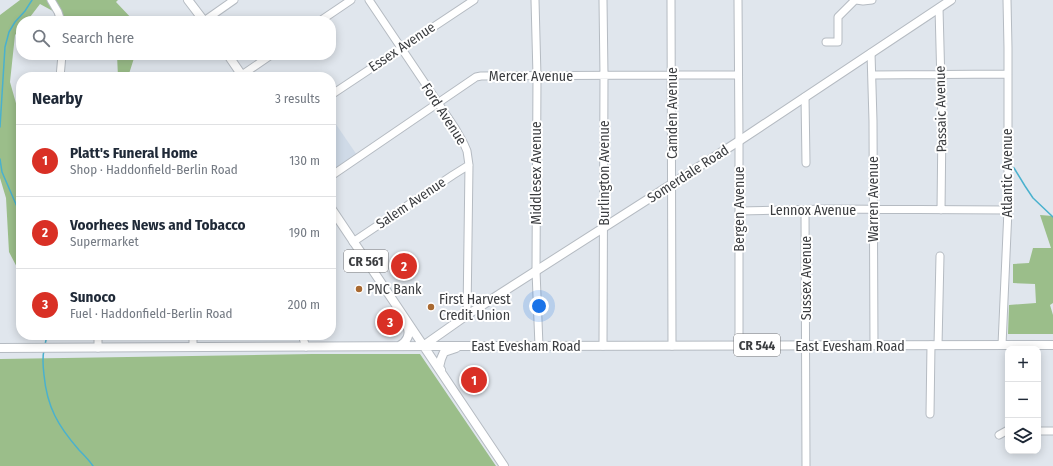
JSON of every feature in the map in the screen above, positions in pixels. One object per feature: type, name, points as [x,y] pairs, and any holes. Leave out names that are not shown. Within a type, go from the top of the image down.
[{"type":"main road","points":[[188,0],[200,16]]},
{"type":"main road","name":"Somerdale Road","points":[[423,346],[467,315],[739,141],[951,0]]},
{"type":"main road","points":[[231,60],[239,72]]},
{"type":"main road","name":"CR 561","points":[[336,215],[504,466]]},
{"type":"main road","points":[[399,346],[403,344],[408,337],[409,332],[406,325],[407,322]]},
{"type":"main road","name":"East Evesham Road","points":[[0,348],[1053,345]]},
{"type":"main road","points":[[442,374],[439,367],[440,359],[444,352],[460,346]]},
{"type":"street","points":[[51,0],[59,16]]},
{"type":"street","points":[[211,16],[234,0]]},
{"type":"street","points":[[327,16],[351,0]]},
{"type":"street","name":"Ford Avenue","points":[[369,0],[438,103],[467,151],[469,165],[467,315]]},
{"type":"street","name":"Essex Avenue","points":[[336,92],[474,0]]},
{"type":"street","name":"Middlesex Avenue","points":[[535,0],[537,76],[536,271],[539,346]]},
{"type":"street","name":"Burlington Avenue","points":[[603,0],[604,346]]},
{"type":"street","name":"Camden Avenue","points":[[671,0],[672,346]]},
{"type":"street","name":"Bergen Avenue","points":[[738,0],[738,345]]},
{"type":"street","points":[[826,42],[838,42],[838,17],[855,0],[872,0]]},
{"type":"street","name":"Atlantic Avenue","points":[[1002,345],[1008,210],[1007,0]]},
{"type":"street","name":"Passaic Avenue","points":[[939,8],[942,123],[941,210]]},
{"type":"street","name":"Warren Avenue","points":[[871,54],[874,210],[874,345]]},
{"type":"street","points":[[60,72],[62,60]]},
{"type":"street","points":[[248,72],[264,60]]},
{"type":"street","points":[[872,75],[1008,74]]},
{"type":"street","name":"Mercer Avenue","points":[[336,173],[476,77],[738,75]]},
{"type":"street","points":[[806,97],[806,163]]},
{"type":"street","name":"Salem Avenue","points":[[354,242],[469,165]]},
{"type":"street","name":"Lennox Avenue","points":[[739,210],[1008,210]]},
{"type":"street","name":"Sussex Avenue","points":[[805,210],[806,466]]},
{"type":"street","points":[[930,414],[940,256]]},
{"type":"street","points":[[98,340],[98,348]]},
{"type":"street","points":[[192,347],[193,340]]},
{"type":"street","points":[[304,340],[306,347]]},
{"type":"street","points":[[1041,430],[1053,431]]},
{"type":"street","points":[[999,435],[1005,432]]},
{"type":"shaded area","points":[[336,124],[359,158],[336,173]]},
{"type":"green space","points":[[20,0],[118,0],[116,2],[129,16],[62,16],[40,4],[31,16],[16,16],[16,34],[10,82],[16,103],[16,265],[9,252],[6,198],[0,178],[0,15]]},
{"type":"green space","points":[[117,60],[133,60],[130,72],[118,72]]},
{"type":"green space","points":[[1040,215],[1053,216],[1053,303],[1050,305],[1053,315],[1053,334],[1008,334],[1009,305],[1036,303],[1035,284],[1013,283],[1013,264],[1029,263],[1033,248],[1051,248]]},
{"type":"green space","points":[[312,354],[420,354],[496,466],[0,466],[0,359]]},
{"type":"waterway","points":[[20,16],[32,0]]},
{"type":"waterway","points":[[0,127],[5,47],[9,32],[16,21]]},
{"type":"waterway","points":[[0,159],[2,172],[16,204]]},
{"type":"waterway","points":[[1014,168],[1033,198],[1053,217]]},
{"type":"waterway","points":[[45,345],[46,340]]},
{"type":"waterway","points":[[44,350],[43,360],[46,386],[48,397],[55,416],[65,433],[93,466]]},
{"type":"place","name":"Voorhees News and Tobacco","points":[[404,266]]},
{"type":"place","name":"PNC Bank","points":[[359,289]]},
{"type":"place","name":"First Harvest Credit Union","points":[[431,307]]},
{"type":"place","name":"Sunoco","points":[[390,322]]},
{"type":"place","name":"Platt's Funeral Home","points":[[474,380]]}]
